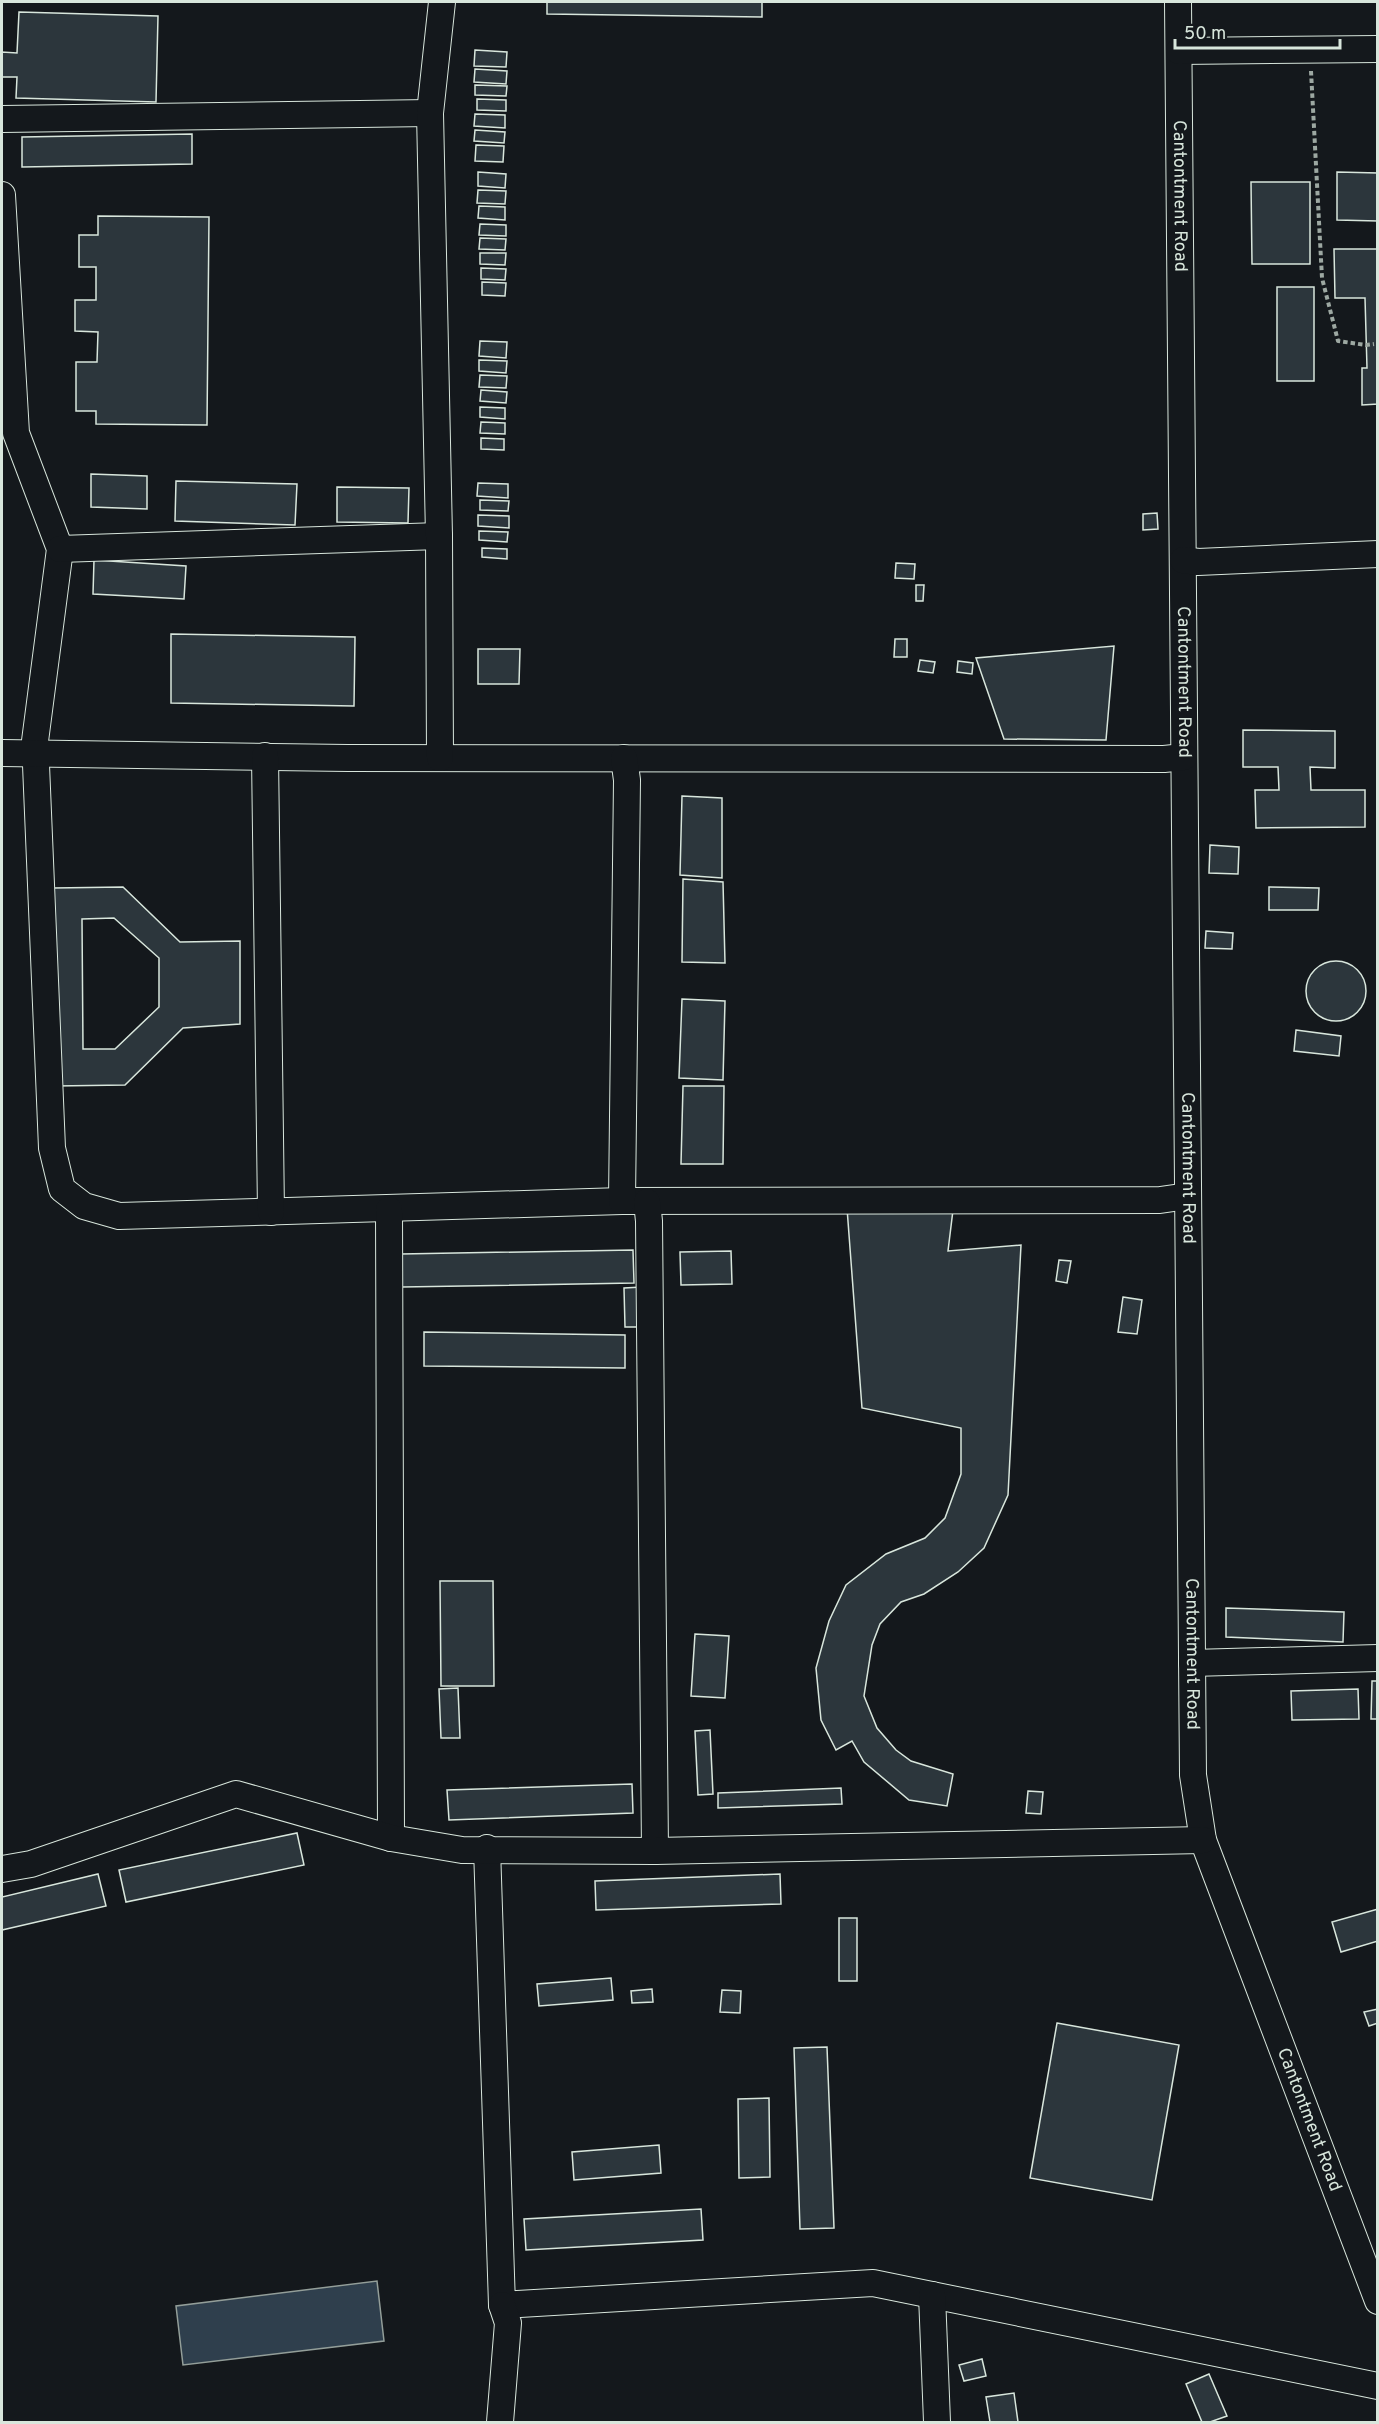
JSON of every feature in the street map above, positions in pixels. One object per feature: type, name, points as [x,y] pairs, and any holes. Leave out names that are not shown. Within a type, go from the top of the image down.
[{"type":"street","points":[[440,758],[439,536],[430,113],[442,2]]},
{"type":"street","name":"Cantontment Road","points":[[1178,2],[1193,1775],[1203,1840],[1377,2301]]},
{"type":"street","points":[[1179,51],[1377,49]]},
{"type":"street","points":[[2,119],[430,113]]},
{"type":"street","points":[[2,195],[16,433],[60,549],[35,741],[38,753],[52,1148],[62,1189],[84,1206],[119,1216],[389,1210],[622,1201],[1160,1200],[1188,1196]]},
{"type":"street","points":[[60,549],[439,536]]},
{"type":"street","points":[[1183,560],[1198,562],[1377,554]]},
{"type":"street","points":[[2,753],[440,758],[1164,759],[1184,757]]},
{"type":"street","points":[[265,756],[271,1212]]},
{"type":"street","points":[[622,1201],[627,780],[624,758]]},
{"type":"street","points":[[647,1202],[650,1245],[655,1851]]},
{"type":"street","points":[[389,1210],[391,1838]]},
{"type":"street","points":[[1192,1663],[1377,1658]]},
{"type":"street","points":[[2,1869],[31,1864],[236,1794],[391,1838],[462,1850],[488,1848],[655,1851],[1203,1840]]},
{"type":"street","points":[[488,1848],[502,2305],[508,2323],[500,2422]]},
{"type":"street","points":[[502,2305],[873,2283],[1377,2386]]},
{"type":"street","points":[[932,2295],[937,2422]]},
{"type":"path","points":[[1310,50],[1322,278],[1338,341],[1374,344]]},
{"type":"water","points":[[377,2281],[384,2341],[183,2365],[176,2306]]},
{"type":"building","points":[[547,2],[762,2],[762,17],[547,14]]},
{"type":"building","points":[[19,12],[158,16],[156,102],[16,98],[17,77],[2,77],[2,52],[17,53]]},
{"type":"building","points":[[475,50],[507,52],[506,67],[474,66]]},
{"type":"building","points":[[475,69],[507,71],[506,84],[474,82]]},
{"type":"building","points":[[475,85],[507,86],[506,96],[475,95]]},
{"type":"building","points":[[477,99],[506,100],[506,111],[477,110]]},
{"type":"building","points":[[475,114],[505,115],[505,128],[474,126]]},
{"type":"building","points":[[475,130],[505,132],[504,143],[474,141]]},
{"type":"building","points":[[192,134],[192,164],[22,167],[22,137]]},
{"type":"building","points":[[476,145],[504,146],[503,162],[475,161]]},
{"type":"building","points":[[478,172],[506,174],[505,188],[478,186]]},
{"type":"building","points":[[1337,172],[1378,173],[1378,221],[1337,220]]},
{"type":"building","points":[[1251,182],[1310,182],[1310,264],[1252,264]]},
{"type":"building","points":[[478,190],[506,191],[505,204],[477,203]]},
{"type":"building","points":[[479,206],[505,207],[505,220],[478,218]]},
{"type":"building","points":[[98,216],[209,217],[207,425],[96,424],[96,411],[76,411],[76,362],[97,362],[98,332],[75,331],[75,300],[96,300],[96,267],[79,267],[79,235],[98,235]]},
{"type":"building","points":[[480,224],[506,225],[506,236],[479,235]]},
{"type":"building","points":[[480,238],[506,239],[505,250],[479,249]]},
{"type":"building","points":[[1334,249],[1378,249],[1378,404],[1362,405],[1362,368],[1367,368],[1365,298],[1335,298]]},
{"type":"building","points":[[480,253],[506,253],[505,265],[480,264]]},
{"type":"building","points":[[481,268],[506,269],[505,280],[481,279]]},
{"type":"building","points":[[482,282],[506,283],[505,296],[482,295]]},
{"type":"building","points":[[1277,287],[1314,287],[1314,381],[1277,381]]},
{"type":"building","points":[[480,341],[507,342],[506,358],[479,356]]},
{"type":"building","points":[[479,360],[507,361],[506,373],[479,371]]},
{"type":"building","points":[[480,375],[507,376],[506,388],[479,387]]},
{"type":"building","points":[[481,390],[507,392],[506,403],[480,401]]},
{"type":"building","points":[[480,407],[505,408],[505,419],[480,417]]},
{"type":"building","points":[[481,422],[505,423],[505,434],[480,433]]},
{"type":"building","points":[[481,438],[504,439],[504,450],[481,449]]},
{"type":"building","points":[[91,474],[147,476],[147,509],[91,507]]},
{"type":"building","points":[[176,481],[297,484],[295,525],[175,521]]},
{"type":"building","points":[[478,483],[508,484],[508,498],[477,496]]},
{"type":"building","points":[[337,487],[409,488],[408,523],[337,522]]},
{"type":"building","points":[[480,500],[509,501],[508,511],[480,510]]},
{"type":"building","points":[[1157,513],[1158,529],[1143,530],[1143,514]]},
{"type":"building","points":[[478,515],[509,516],[509,528],[478,526]]},
{"type":"building","points":[[479,531],[508,532],[507,542],[479,540]]},
{"type":"building","points":[[482,548],[507,549],[507,559],[482,557]]},
{"type":"building","points":[[94,560],[186,566],[184,599],[93,594]]},
{"type":"building","points":[[896,563],[915,564],[914,579],[895,578]]},
{"type":"building","points":[[916,585],[924,585],[923,601],[916,601]]},
{"type":"building","points":[[171,634],[355,637],[354,706],[171,703]]},
{"type":"building","points":[[895,639],[907,639],[907,657],[894,657]]},
{"type":"building","points":[[1114,646],[1106,740],[1004,739],[976,658]]},
{"type":"building","points":[[478,649],[520,649],[519,684],[478,684]]},
{"type":"building","points":[[920,660],[935,662],[933,673],[918,671]]},
{"type":"building","points":[[958,661],[973,663],[972,674],[957,672]]},
{"type":"building","points":[[1243,730],[1335,731],[1335,768],[1310,767],[1311,790],[1365,790],[1365,827],[1256,828],[1255,790],[1279,790],[1278,767],[1243,767]]},
{"type":"building","points":[[682,796],[722,798],[722,878],[680,875]]},
{"type":"building","points":[[1210,845],[1239,847],[1238,874],[1209,873]]},
{"type":"building","points":[[683,879],[723,882],[725,963],[682,962]]},
{"type":"building","points":[[123,887],[180,942],[240,941],[240,1024],[183,1028],[125,1085],[55,1086],[53,888]],"holes":[[[114,918],[159,958],[159,1007],[115,1049],[83,1049],[82,919]]]},
{"type":"building","points":[[1269,887],[1319,888],[1318,910],[1269,910]]},
{"type":"building","points":[[1206,931],[1233,933],[1232,949],[1205,948]]},
{"type":"building","points":[[1336,961],[1353,966],[1361,974],[1366,991],[1361,1008],[1353,1016],[1336,1021],[1319,1016],[1311,1008],[1306,991],[1311,974],[1319,966]]},
{"type":"building","points":[[682,999],[725,1001],[723,1080],[679,1078]]},
{"type":"building","points":[[1296,1030],[1341,1036],[1339,1056],[1294,1051]]},
{"type":"building","points":[[683,1086],[724,1086],[723,1164],[681,1164]]},
{"type":"building","points":[[847,1208],[953,1210],[948,1251],[1021,1245],[1008,1495],[984,1548],[958,1572],[924,1594],[901,1602],[880,1624],[872,1645],[864,1696],[877,1728],[896,1750],[911,1761],[953,1774],[947,1806],[909,1800],[864,1762],[852,1741],[836,1750],[821,1720],[816,1668],[829,1621],[846,1585],[886,1554],[925,1538],[945,1518],[961,1474],[961,1428],[862,1408]]},
{"type":"building","points":[[633,1250],[634,1283],[402,1287],[401,1254]]},
{"type":"building","points":[[731,1251],[732,1284],[681,1285],[680,1252]]},
{"type":"building","points":[[1059,1260],[1071,1261],[1067,1283],[1056,1281]]},
{"type":"building","points":[[642,1287],[643,1327],[625,1327],[624,1288]]},
{"type":"building","points":[[1123,1297],[1142,1300],[1137,1334],[1118,1332]]},
{"type":"building","points":[[424,1332],[625,1335],[625,1368],[424,1366]]},
{"type":"building","points":[[440,1581],[493,1581],[494,1686],[441,1686]]},
{"type":"building","points":[[1226,1608],[1344,1612],[1343,1642],[1226,1637]]},
{"type":"building","points":[[695,1634],[729,1636],[725,1698],[691,1696]]},
{"type":"building","points":[[1372,1681],[1378,1681],[1378,1719],[1371,1719]]},
{"type":"building","points":[[458,1688],[460,1738],[441,1738],[439,1689]]},
{"type":"building","points":[[1358,1689],[1359,1719],[1292,1720],[1291,1691]]},
{"type":"building","points":[[710,1730],[713,1794],[698,1795],[695,1731]]},
{"type":"building","points":[[632,1784],[633,1813],[449,1820],[447,1790]]},
{"type":"building","points":[[841,1788],[842,1804],[718,1808],[718,1793]]},
{"type":"building","points":[[1028,1791],[1043,1792],[1041,1814],[1026,1813]]},
{"type":"building","points":[[297,1833],[304,1865],[126,1902],[119,1870]]},
{"type":"building","points":[[98,1874],[106,1906],[2,1930],[2,1897]]},
{"type":"building","points":[[780,1874],[781,1904],[596,1910],[595,1881]]},
{"type":"building","points":[[1378,1909],[1378,1941],[1341,1952],[1332,1922]]},
{"type":"building","points":[[839,1918],[857,1918],[857,1981],[839,1981]]},
{"type":"building","points":[[611,1978],[613,2000],[539,2006],[537,1984]]},
{"type":"building","points":[[652,1989],[653,2002],[632,2003],[631,1991]]},
{"type":"building","points":[[722,1990],[741,1991],[740,2013],[720,2012]]},
{"type":"building","points":[[1378,2009],[1378,2023],[1369,2026],[1364,2012]]},
{"type":"building","points":[[1057,2023],[1179,2045],[1152,2200],[1030,2178]]},
{"type":"building","points":[[827,2047],[834,2228],[800,2229],[794,2048]]},
{"type":"building","points":[[769,2098],[770,2177],[739,2178],[738,2099]]},
{"type":"building","points":[[659,2145],[661,2173],[574,2180],[572,2152]]},
{"type":"building","points":[[701,2209],[703,2240],[526,2250],[524,2219]]},
{"type":"building","points":[[982,2359],[986,2376],[964,2381],[959,2365]]},
{"type":"building","points":[[1209,2374],[1227,2416],[1210,2422],[1202,2422],[1186,2384]]},
{"type":"building","points":[[1014,2393],[1018,2422],[990,2422],[986,2397]]}]
